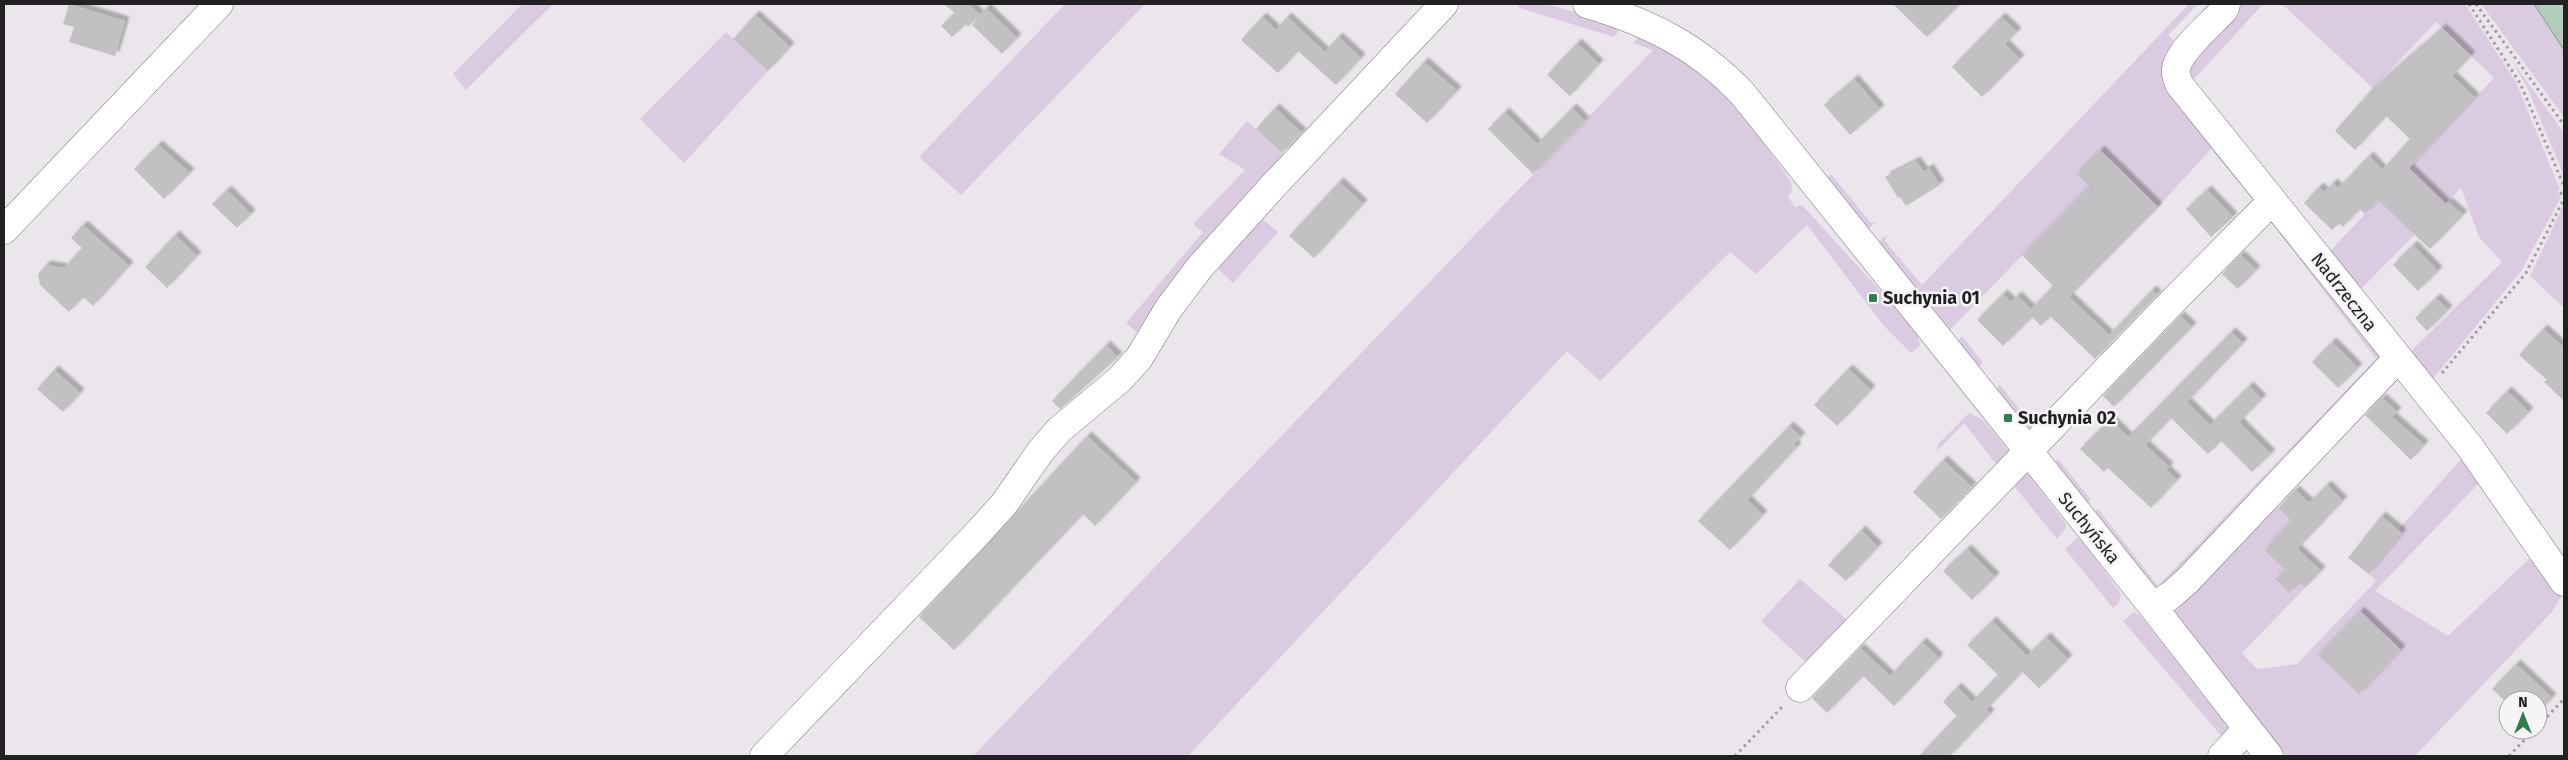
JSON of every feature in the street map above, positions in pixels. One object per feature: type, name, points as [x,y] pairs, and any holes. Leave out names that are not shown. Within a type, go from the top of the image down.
[{"type":"street","points":[[4,230],[219,4]]},
{"type":"street","points":[[764,756],[1004,504],[1040,452],[1059,430],[1120,379],[1139,358],[1169,308],[1200,267],[1444,4]]},
{"type":"street","name":"Suchyńska","points":[[1587,4],[1643,24],[1686,45],[1702,55],[1730,80],[2153,607],[2269,756]]},
{"type":"street","name":"Nadrzeczna","points":[[2226,4],[2224,10],[2185,52],[2177,64],[2176,75],[2184,92],[2425,394],[2470,447],[2564,582]]},
{"type":"street","points":[[1800,688],[2272,201]]},
{"type":"street","points":[[2153,607],[2187,582],[2397,358]]},
{"type":"street","points":[[2222,756],[2247,729]]},
{"type":"path","points":[[2469,4],[2520,83],[2564,186]]},
{"type":"path","points":[[2476,4],[2564,126]]},
{"type":"path","points":[[2560,194],[2564,191]]},
{"type":"path","points":[[2425,394],[2526,273],[2564,199]]},
{"type":"path","points":[[1735,756],[1800,688]]},
{"type":"path","points":[[2548,716],[2564,699]]},
{"type":"path","points":[[2509,756],[2524,740]]},
{"type":"shaded area","points":[[522,4],[553,4],[466,90],[453,74]]},
{"type":"shaded area","points":[[1065,4],[1145,4],[961,195],[919,157]]},
{"type":"shaded area","points":[[1522,4],[1546,4],[1575,12],[1613,24],[1618,32],[1614,37],[1517,7]]},
{"type":"shaded area","points":[[2186,4],[2198,4],[2168,35],[2179,46],[2168,56],[2260,200],[2259,207],[2211,149],[2158,207],[2100,150],[2076,174],[2089,186],[1949,331],[1878,242],[1887,235],[1885,241],[1922,285],[2187,6]]},
{"type":"shaded area","points":[[2234,4],[2263,4],[2188,86],[2184,68]]},
{"type":"shaded area","points":[[2282,4],[2465,4],[2516,82],[2560,190],[2557,192],[2561,197],[2521,271],[2431,381],[2409,353],[2502,262],[2479,237],[2461,188],[2359,291],[2329,252],[2494,78],[2436,22],[2373,88]]},
{"type":"shaded area","points":[[2481,4],[2534,4],[2564,50],[2564,117]]},
{"type":"shaded area","points":[[2534,4],[2564,4],[2564,50]]},
{"type":"shaded area","points":[[726,32],[768,71],[684,163],[640,119]]},
{"type":"shaded area","points":[[1645,36],[1670,49],[1691,64],[1728,98],[1760,138],[1791,182],[1792,191],[1788,197],[1795,207],[1802,205],[1917,331],[1920,346],[1911,353],[1884,326],[1807,225],[1756,274],[1730,252],[1600,381],[1567,351],[1188,756],[973,756],[1653,50],[1633,43],[1637,38]]},
{"type":"shaded area","points":[[2511,59],[2564,133],[2564,176],[2527,87]]},
{"type":"shaded area","points":[[1247,121],[1284,155],[1142,337],[1126,323],[1203,232],[1193,224],[1245,170],[1219,154]]},
{"type":"shaded area","points":[[1831,174],[1871,223],[1876,222],[1867,230],[1827,178]]},
{"type":"shaded area","points":[[2564,204],[2564,308],[2530,276]]},
{"type":"shaded area","points":[[2270,213],[2389,365],[2184,572],[2155,590],[2093,514],[2098,509],[2158,586],[2376,359],[2268,218]]},
{"type":"shaded area","points":[[1258,215],[1278,232],[1233,283],[1214,265]]},
{"type":"shaded area","points":[[1962,336],[1983,363],[1978,368],[1957,342]]},
{"type":"shaded area","points":[[2000,385],[2039,434],[2034,440],[1995,390]]},
{"type":"shaded area","points":[[1969,413],[1983,420],[2010,453],[2001,470],[1964,423],[1936,452],[1939,443]]},
{"type":"shaded area","points":[[2463,457],[2481,481],[2375,591],[2448,636],[2533,555],[2562,595],[2552,612],[2415,756],[2285,756],[2170,611],[2271,501],[2291,521],[2264,550],[2285,570],[2275,580],[2288,592],[2299,582],[2305,588],[2242,653],[2257,669],[2297,664],[2376,581],[2369,574],[2402,533],[2398,530]]},
{"type":"shaded area","points":[[2058,459],[2091,500],[2086,505],[2053,463]]},
{"type":"shaded area","points":[[2022,473],[2027,474],[2066,524],[2066,528],[2057,539],[2010,481]]},
{"type":"shaded area","points":[[2077,538],[2081,539],[2121,594],[2118,604],[2113,608],[2065,549]]},
{"type":"shaded area","points":[[1800,579],[1852,624],[1812,668],[1761,621]]},
{"type":"shaded area","points":[[2134,612],[2141,616],[2229,728],[2231,734],[2215,756],[2209,756],[2224,739],[2123,621]]},
{"type":"building","points":[[69,4],[125,21],[115,56],[69,42],[74,27],[63,24]]},
{"type":"building","points":[[944,4],[968,4],[980,15],[968,27],[966,24],[952,37],[941,26],[955,13]]},
{"type":"building","points":[[1893,4],[1960,4],[1927,37]]},
{"type":"building","points":[[986,8],[1017,38],[1002,54],[972,25]]},
{"type":"building","points":[[755,15],[790,47],[768,71],[733,39]]},
{"type":"building","points":[[1262,17],[1276,30],[1287,17],[1325,52],[1338,37],[1361,58],[1336,85],[1298,51],[1278,73],[1241,40]]},
{"type":"building","points":[[2001,17],[2017,32],[2005,44],[2020,59],[1982,97],[1952,67]]},
{"type":"building","points":[[2442,28],[2471,56],[2452,76],[2475,98],[2409,168],[2446,204],[2448,202],[2463,215],[2430,249],[2378,200],[2365,214],[2360,209],[2343,227],[2339,223],[2332,230],[2304,203],[2319,187],[2324,192],[2333,183],[2338,188],[2369,156],[2382,170],[2410,139],[2386,116],[2355,150],[2335,131],[2373,88]]},
{"type":"building","points":[[1577,43],[1599,64],[1570,96],[1547,75]]},
{"type":"building","points":[[1424,62],[1457,91],[1427,123],[1395,94]]},
{"type":"building","points":[[1854,79],[1880,109],[1850,135],[1824,105]]},
{"type":"building","points":[[1275,108],[1302,133],[1282,153],[1256,129]]},
{"type":"building","points":[[1572,108],[1585,121],[1533,174],[1488,129],[1505,112],[1537,144]]},
{"type":"building","points":[[158,145],[190,173],[164,199],[134,169]]},
{"type":"building","points":[[2100,150],[2158,207],[2069,297],[2109,335],[2152,290],[2157,295],[2095,359],[2050,316],[2041,326],[2032,317],[2003,346],[1977,320],[2003,294],[2011,302],[2017,296],[2031,309],[2053,286],[2022,255],[2089,186],[2076,174]]},
{"type":"building","points":[[1916,161],[1924,172],[1929,168],[1940,185],[1906,206],[1900,197],[1898,198],[1885,177]]},
{"type":"building","points":[[1339,182],[1363,204],[1314,258],[1289,236]]},
{"type":"building","points":[[227,190],[251,214],[237,228],[212,204]]},
{"type":"building","points":[[2207,190],[2233,217],[2211,237],[2186,209]]},
{"type":"building","points":[[83,225],[129,266],[93,306],[83,297],[69,312],[40,285],[38,274],[46,265],[64,268],[82,248],[71,238]]},
{"type":"building","points":[[175,235],[197,256],[167,288],[145,267]]},
{"type":"building","points":[[2413,245],[2438,271],[2418,291],[2393,265]]},
{"type":"building","points":[[2240,255],[2256,270],[2238,289],[2222,274]]},
{"type":"building","points":[[2436,298],[2448,310],[2427,331],[2415,318]]},
{"type":"building","points":[[2180,316],[2192,327],[2114,407],[2103,396]]},
{"type":"building","points":[[2543,329],[2564,348],[2564,401],[2544,382],[2547,380],[2519,355]]},
{"type":"building","points":[[2231,332],[2243,343],[2187,402],[2210,425],[2249,386],[2262,399],[2239,422],[2271,454],[2252,472],[2221,441],[2208,454],[2171,418],[2145,445],[2169,467],[2166,470],[2177,480],[2151,508],[2108,468],[2104,472],[2080,449],[2110,419],[2128,437]]},
{"type":"building","points":[[2332,342],[2358,368],[2338,388],[2312,362]]},
{"type":"building","points":[[1106,345],[1118,357],[1060,409],[1052,401]]},
{"type":"building","points":[[1848,369],[1871,390],[1837,426],[1814,405]]},
{"type":"building","points":[[54,370],[80,393],[63,412],[37,389]]},
{"type":"building","points":[[2507,391],[2529,412],[2507,434],[2486,413]]},
{"type":"building","points":[[2382,398],[2397,412],[2392,417],[2424,445],[2411,460],[2365,415]]},
{"type":"building","points":[[1789,426],[1801,437],[1794,444],[1797,447],[1747,500],[1763,515],[1730,550],[1698,521]]},
{"type":"building","points":[[1087,436],[1136,482],[1095,526],[1083,514],[954,650],[919,617]]},
{"type":"building","points":[[1943,460],[1972,487],[1941,519],[1913,492]]},
{"type":"building","points":[[2327,485],[2343,501],[2297,549],[2321,571],[2305,588],[2299,582],[2289,593],[2275,579],[2285,570],[2264,550],[2291,521],[2278,508],[2295,490],[2309,503]]},
{"type":"building","points":[[2381,516],[2402,533],[2369,574],[2348,558]]},
{"type":"building","points":[[1861,530],[1878,547],[1846,581],[1828,565]]},
{"type":"building","points":[[1967,549],[1995,577],[1972,600],[1943,571]]},
{"type":"building","points":[[2360,611],[2401,650],[2359,694],[2318,655]]},
{"type":"building","points":[[1992,621],[2027,656],[2046,637],[2068,659],[2039,688],[2022,672],[1986,710],[1990,714],[1950,756],[1919,756],[1957,716],[1943,702],[1957,687],[1972,702],[1998,675],[1967,645]]},
{"type":"building","points":[[1922,642],[1939,658],[1894,706],[1863,676],[1827,713],[1812,698],[1860,648],[1890,676]]},
{"type":"building","points":[[2516,664],[2544,690],[2498,690],[2498,695],[2492,689]]},
{"type":"building","points":[[2548,694],[2552,698],[2548,702]]},
{"type":"place","name":"Suchynia 01","points":[[1873,298]]},
{"type":"place","name":"Suchynia 02","points":[[2008,418]]}]
